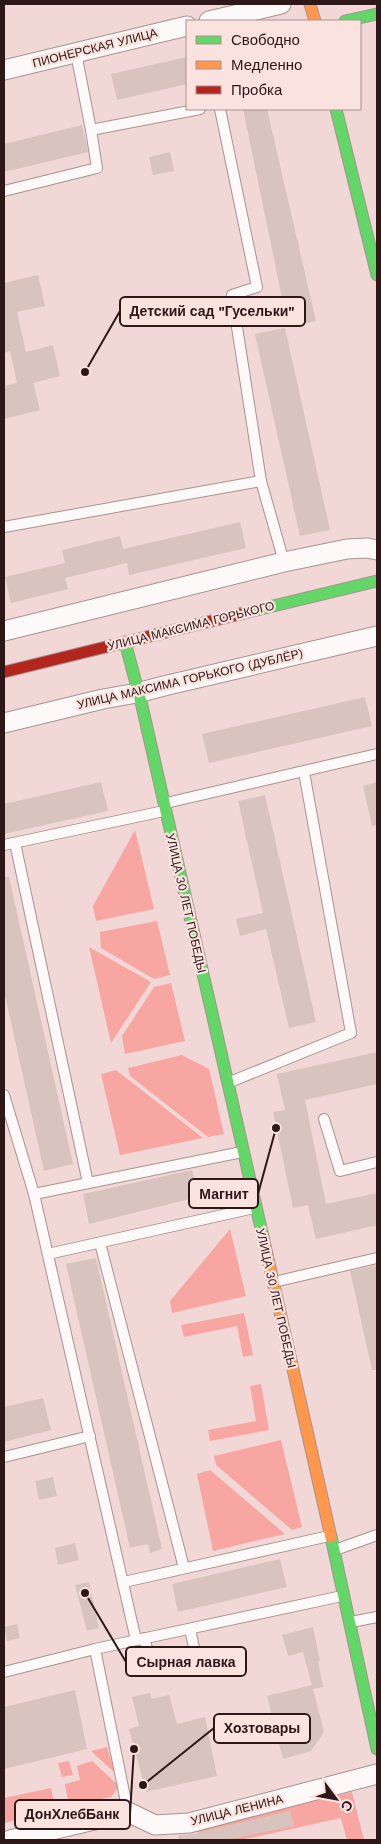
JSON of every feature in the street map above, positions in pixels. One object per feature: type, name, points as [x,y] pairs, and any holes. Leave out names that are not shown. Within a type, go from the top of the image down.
[{"type":"street","points":[[213,20],[281,4]]},
{"type":"street","points":[[310,4],[314,20]]},
{"type":"street","points":[[350,20],[377,14]]},
{"type":"street","name":"ПИОНЕРСКАЯ УЛИЦА","points":[[4,70],[186,26]]},
{"type":"street","points":[[336,110],[377,275]]},
{"type":"street","points":[[4,631],[284,562],[347,549],[366,548],[377,550]]},
{"type":"street","name":"УЛИЦА МАКСИМА ГОРЬКОГО","points":[[4,672],[377,581]]},
{"type":"street","name":"УЛИЦА МАКСИМА ГОРЬКОГО (ДУБЛЁР)","points":[[4,723],[377,636]]},
{"type":"street","name":"УЛИЦА 30 ЛЕТ ПОБЕДЫ","points":[[125,642],[142,706],[256,1207],[334,1550],[377,1750]]},
{"type":"street","name":"УЛИЦА ЛЕНИНА","points":[[128,1812],[156,1833],[377,1774]]},
{"type":"street","points":[[10,1840],[128,1812]]},
{"type":"lane","points":[[4,191],[97,168],[76,53]]},
{"type":"lane","points":[[91,130],[195,110]]},
{"type":"lane","points":[[220,110],[257,287],[232,295],[261,481],[284,562]]},
{"type":"lane","points":[[4,527],[261,481]]},
{"type":"lane","points":[[4,845],[377,754]]},
{"type":"lane","points":[[227,1083],[351,1033],[304,772]]},
{"type":"lane","points":[[15,843],[88,1183]]},
{"type":"lane","points":[[4,1095],[6,1112],[34,1194],[124,1582],[140,1640],[152,1666],[196,1657],[190,1629]]},
{"type":"lane","points":[[324,1119],[340,1171],[377,1162]]},
{"type":"lane","points":[[34,1194],[243,1152]]},
{"type":"lane","points":[[48,1254],[256,1207]]},
{"type":"lane","points":[[100,1243],[184,1568]]},
{"type":"lane","points":[[272,1282],[377,1258]]},
{"type":"lane","points":[[4,1457],[90,1436]]},
{"type":"lane","points":[[124,1582],[330,1535]]},
{"type":"lane","points":[[334,1550],[377,1535]]},
{"type":"lane","points":[[4,1672],[95,1649],[344,1596]]},
{"type":"lane","points":[[350,1622],[377,1617]]},
{"type":"lane","points":[[95,1649],[128,1812]]},
{"type":"shaded area","points":[[135,830],[154,909],[96,921],[93,906]]},
{"type":"shaded area","points":[[157,921],[170,975],[154,979],[101,948],[100,932]]},
{"type":"shaded area","points":[[89,947],[151,982],[111,1043]]},
{"type":"shaded area","points":[[171,983],[185,1041],[125,1054],[122,1036],[154,987]]},
{"type":"shaded area","points":[[182,1055],[209,1069],[224,1134],[208,1137],[130,1076],[128,1068]]},
{"type":"shaded area","points":[[116,1070],[203,1138],[120,1155],[101,1074]]},
{"type":"shaded area","points":[[230,1229],[246,1296],[172,1313],[170,1301]]},
{"type":"shaded area","points":[[244,1313],[253,1355],[243,1357],[237,1326],[184,1337],[181,1325]]},
{"type":"shaded area","points":[[261,1384],[269,1430],[210,1441],[208,1430],[256,1421],[250,1386]]},
{"type":"shaded area","points":[[281,1440],[302,1527],[292,1530],[216,1465],[214,1456]]},
{"type":"shaded area","points":[[210,1470],[285,1534],[213,1551],[197,1474]]},
{"type":"shaded area","points":[[107,1747],[115,1773],[91,1751]]},
{"type":"shaded area","points":[[69,1761],[73,1775],[62,1777],[58,1763]]},
{"type":"shaded area","points":[[92,1761],[119,1786],[111,1797],[69,1806],[65,1784],[80,1780],[77,1766]]},
{"type":"shaded area","points":[[51,1788],[56,1811],[4,1823],[4,1798]]},
{"type":"shaded area","points":[[352,1792],[364,1840],[347,1840],[341,1818],[241,1840],[199,1840],[197,1829]]},
{"type":"building","points":[[186,57],[186,84],[117,100],[111,74]]},
{"type":"building","points":[[243,110],[267,110],[316,321],[288,327]]},
{"type":"building","points":[[82,125],[88,152],[4,172],[4,144]]},
{"type":"building","points":[[170,152],[174,171],[153,175],[149,157]]},
{"type":"building","points":[[38,275],[45,306],[17,312],[26,352],[53,345],[60,376],[33,383],[40,410],[4,419],[4,386],[17,383],[10,351],[4,353],[4,283]]},
{"type":"building","points":[[285,328],[330,530],[300,536],[255,334]]},
{"type":"building","points":[[240,522],[246,548],[129,575],[127,563],[65,578],[68,589],[11,603],[5,577],[65,563],[62,550],[120,536],[123,549]]},
{"type":"building","points":[[365,697],[372,726],[209,763],[202,734]]},
{"type":"building","points":[[101,782],[108,811],[4,834],[4,804]]},
{"type":"building","points":[[377,782],[377,825],[372,826],[363,786]]},
{"type":"building","points":[[265,795],[316,1022],[289,1028],[266,929],[240,936],[236,919],[263,913],[238,801]]},
{"type":"building","points":[[4,877],[9,877],[73,1164],[44,1171],[4,991]]},
{"type":"building","points":[[377,1052],[377,1084],[305,1100],[326,1204],[377,1193],[377,1225],[316,1239],[308,1205],[293,1208],[273,1112],[285,1110],[277,1074]]},
{"type":"building","points":[[192,1170],[198,1197],[89,1224],[83,1194]]},
{"type":"building","points":[[96,1258],[162,1549],[150,1553],[148,1544],[130,1548],[66,1264]]},
{"type":"building","points":[[377,1265],[377,1370],[372,1370],[350,1271]]},
{"type":"building","points":[[43,1398],[51,1430],[4,1442],[4,1407]]},
{"type":"building","points":[[53,1477],[57,1496],[39,1500],[35,1481]]},
{"type":"building","points":[[75,1543],[79,1560],[58,1565],[55,1548]]},
{"type":"building","points":[[280,1559],[287,1587],[178,1612],[172,1584]]},
{"type":"building","points":[[89,1582],[99,1628],[87,1631],[75,1585]]},
{"type":"building","points":[[17,1624],[20,1638],[7,1641],[4,1627]]},
{"type":"building","points":[[313,1627],[323,1687],[313,1689],[324,1732],[311,1751],[283,1759],[267,1696],[312,1685],[303,1652],[288,1656],[282,1635]]},
{"type":"building","points":[[75,1690],[87,1749],[4,1769],[4,1707]]},
{"type":"building","points":[[150,1693],[152,1699],[169,1695],[177,1724],[205,1717],[217,1776],[146,1792],[129,1729],[139,1726],[132,1697]]},
{"type":"building","points":[[290,1811],[294,1826],[226,1840],[179,1840],[178,1835],[192,1834]]},
{"type":"traffic: fast","points":[[350,20],[377,14]]},
{"type":"traffic: fast","points":[[336,110],[377,275]]},
{"type":"traffic: fast","points":[[240,614],[377,581]]},
{"type":"traffic: fast","points":[[125,642],[142,706],[263,1237]]},
{"type":"traffic: fast","points":[[331,1537],[377,1749]]},
{"type":"traffic: slow","points":[[310,4],[315,20]]},
{"type":"traffic: slow","points":[[263,1237],[331,1537]]},
{"type":"traffic: jam","points":[[4,672],[240,614]]},
{"type":"place","name":"Детский сад \"Гусельки\"","points":[[85,372]]},
{"type":"place","name":"Магнит","points":[[276,1128]]},
{"type":"place","name":"Сырная лавка","points":[[85,1593]]},
{"type":"place","name":"ДонХлебБанк","points":[[134,1749]]},
{"type":"place","name":"Хозтовары","points":[[143,1785]]}]
